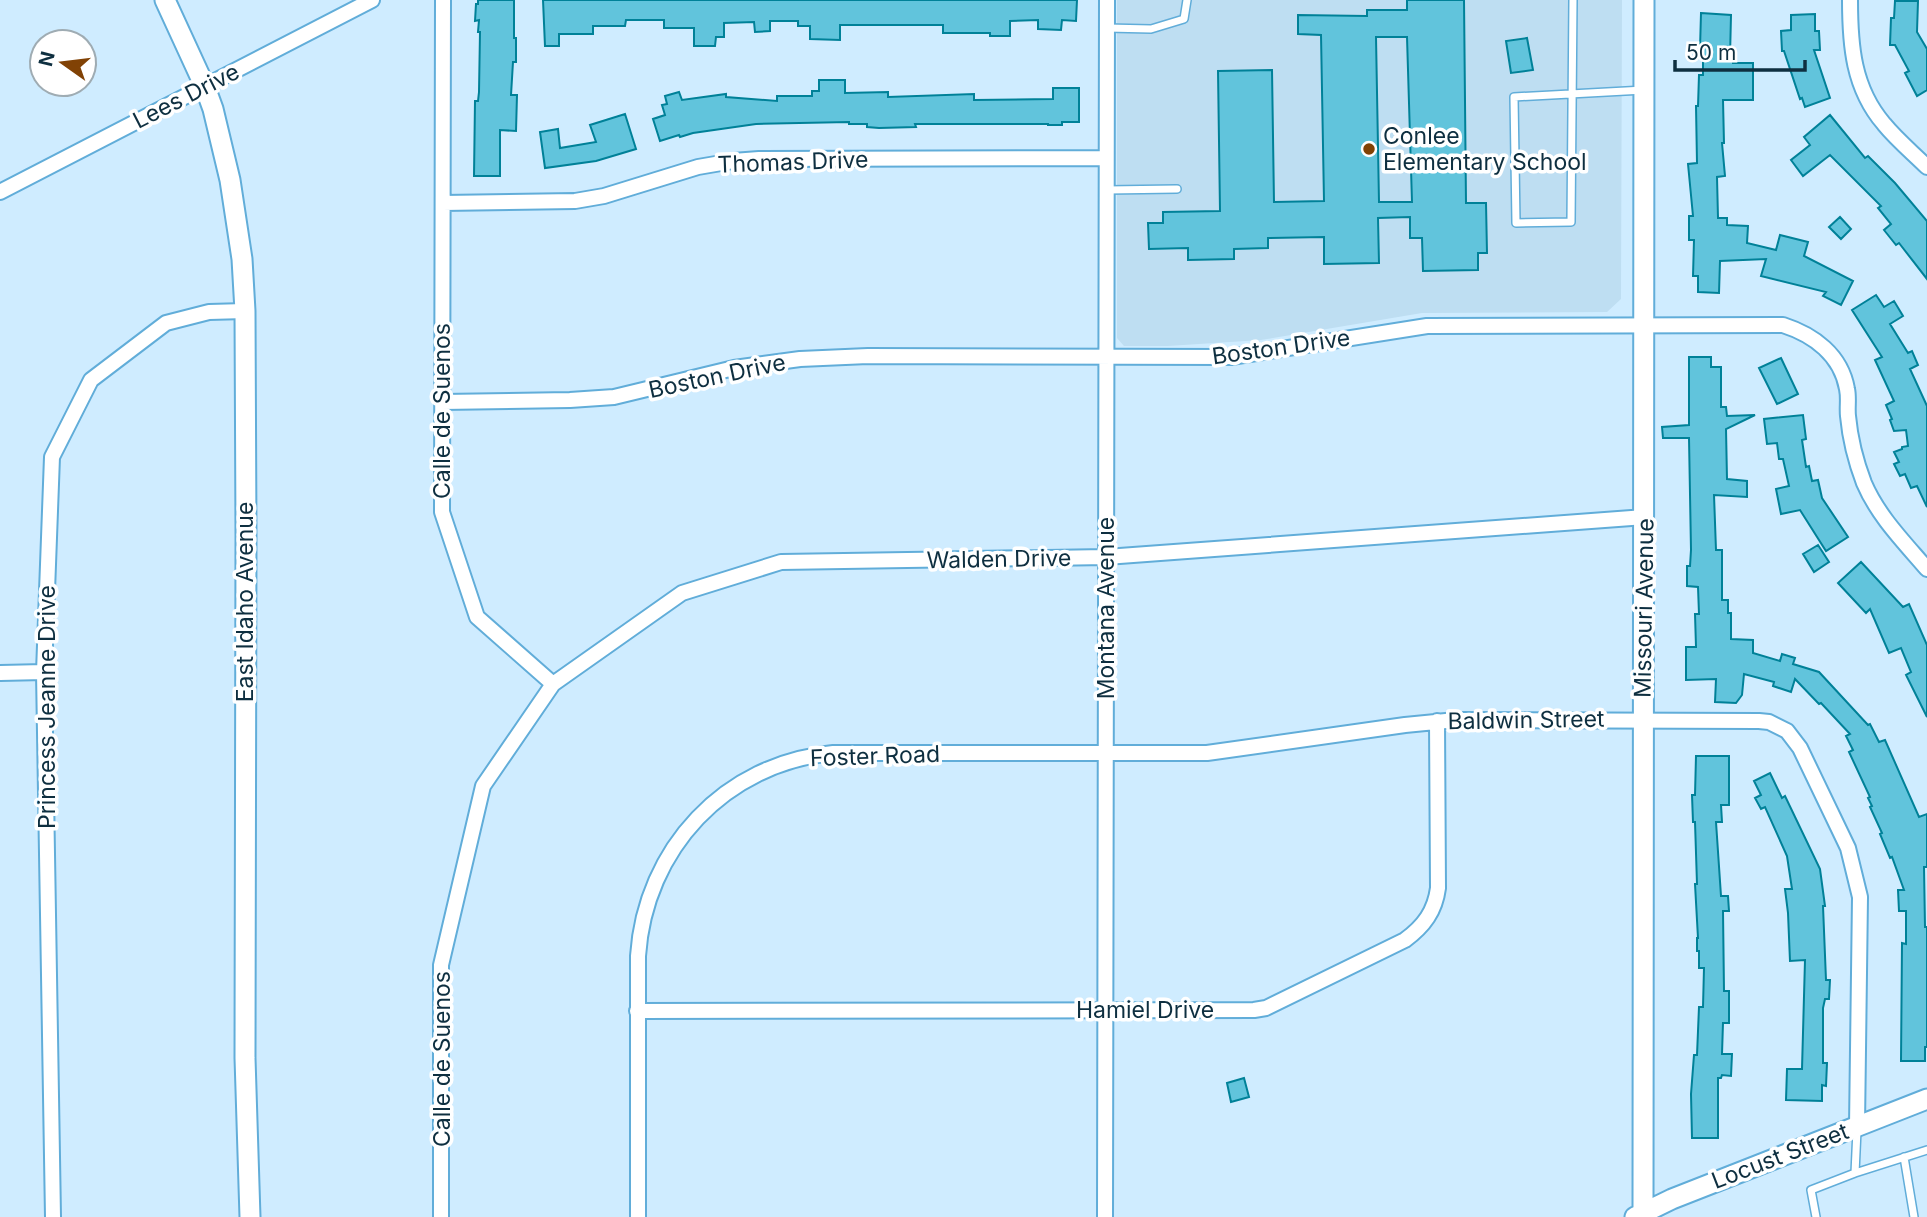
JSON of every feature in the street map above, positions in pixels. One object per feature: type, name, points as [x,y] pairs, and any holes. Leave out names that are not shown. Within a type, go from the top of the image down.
[{"type":"street","name":"East Idaho Avenue","points":[[165,0],[205,87],[222,143],[235,205],[242,259],[245,1058],[250,1217]]},
{"type":"street","name":"Lees Drive","points":[[0,192],[372,0]]},
{"type":"street","name":"Calle de Suenos","points":[[441,1217],[441,965],[483,786],[553,684],[477,617],[442,512],[443,0]]},
{"type":"street","name":"Montana Avenue","points":[[1105,1217],[1107,0]]},
{"type":"street","name":"Missouri Avenue","points":[[1641,1216],[1645,517],[1644,0]]},
{"type":"street","points":[[1850,0],[1850,42],[1856,75],[1868,103],[1884,125],[1927,167]]},
{"type":"street","name":"Thomas Drive","points":[[443,203],[575,201],[604,196],[698,167],[733,161],[1107,158]]},
{"type":"street","name":"Princess Jeanne Drive","points":[[53,1217],[44,673],[51,457],[91,380],[166,323],[209,312],[244,310]]},
{"type":"street","name":"Boston Drive","points":[[442,402],[614,397],[734,368],[800,359],[868,356],[1231,357],[1427,326],[1783,325],[1814,338],[1831,353],[1848,390],[1847,414],[1853,450],[1865,485],[1885,521],[1927,569]]},
{"type":"street","name":"Walden Drive","points":[[553,684],[682,593],[781,562],[1106,557],[1645,517]]},
{"type":"street","points":[[0,673],[44,673]]},
{"type":"street","name":"Baldwin Street","points":[[1106,753],[1216,752],[1437,721],[1474,719],[1769,722],[1787,731],[1805,758],[1848,848],[1860,897],[1857,1126]]},
{"type":"street","name":"Hamiel Drive","points":[[637,1011],[1266,1008],[1405,940],[1429,918],[1437,898],[1437,721]]},
{"type":"street","name":"Foster Road","points":[[638,1217],[639,942],[645,909],[657,878],[674,847],[690,827],[719,799],[743,782],[795,760],[833,754],[1106,753]]},
{"type":"street","name":"Locust Street","points":[[1641,1216],[1672,1199],[1927,1099]]},
{"type":"lane","points":[[1107,29],[1151,29],[1184,19],[1187,0]]},
{"type":"lane","points":[[1573,0],[1572,93],[1571,222],[1516,223],[1514,97],[1572,93],[1644,90]]},
{"type":"lane","points":[[1106,190],[1177,189]]},
{"type":"lane","points":[[1855,1173],[1857,1126]]},
{"type":"lane","points":[[1816,1217],[1811,1190],[1927,1150]]},
{"type":"lane","points":[[1904,1157],[1913,1217]]},
{"type":"shaded area","name":"Conlee Elementary School","points":[[1117,0],[1622,0],[1621,299],[1607,312],[1422,313],[1261,340],[1124,346],[1117,338]]},
{"type":"building","points":[[478,0],[514,0],[516,62],[513,62],[511,95],[517,95],[516,131],[500,130],[500,176],[474,176],[475,101],[478,101],[479,92],[480,32],[479,20],[475,21]]},
{"type":"building","points":[[543,0],[1077,0],[1076,21],[1062,20],[1061,30],[1038,29],[1038,20],[1010,21],[1010,36],[990,36],[990,33],[943,33],[943,25],[840,25],[840,40],[810,39],[810,26],[798,26],[798,21],[770,21],[770,31],[755,32],[754,22],[724,23],[724,37],[716,37],[715,46],[694,46],[694,28],[664,28],[664,20],[626,20],[625,26],[593,26],[593,34],[559,34],[559,46],[545,46]]},
{"type":"building","points":[[1407,0],[1464,0],[1466,203],[1486,203],[1487,253],[1478,253],[1478,270],[1423,271],[1422,238],[1410,238],[1410,217],[1378,218],[1379,263],[1324,264],[1324,237],[1268,238],[1268,248],[1234,249],[1234,259],[1188,260],[1188,248],[1149,249],[1148,223],[1163,223],[1163,212],[1220,211],[1218,71],[1272,70],[1274,202],[1324,201],[1321,35],[1298,34],[1298,15],[1367,16],[1367,10],[1407,10]],"holes":[[[1376,37],[1407,37],[1412,202],[1379,202]]]},
{"type":"building","points":[[1895,1],[1918,1],[1917,32],[1927,49],[1927,90],[1917,96],[1905,73],[1909,71],[1895,45],[1890,45]]},
{"type":"building","points":[[1701,13],[1731,15],[1730,57],[1733,57],[1733,63],[1753,63],[1753,100],[1723,100],[1722,143],[1725,176],[1717,177],[1718,218],[1727,218],[1727,225],[1748,226],[1747,243],[1776,250],[1780,235],[1808,242],[1804,256],[1853,281],[1841,305],[1823,296],[1826,292],[1761,276],[1766,259],[1720,261],[1719,293],[1698,292],[1698,276],[1693,276],[1694,240],[1689,240],[1689,216],[1693,216],[1688,164],[1697,163],[1696,106],[1699,75],[1703,75],[1703,49],[1700,49]]},
{"type":"building","points":[[1815,14],[1815,31],[1819,31],[1820,50],[1814,50],[1830,98],[1805,107],[1782,51],[1781,31],[1791,30],[1791,15]]},
{"type":"building","points":[[1527,38],[1533,70],[1511,73],[1506,41]]},
{"type":"building","points":[[819,80],[845,80],[845,93],[888,92],[888,97],[974,94],[974,100],[1053,99],[1053,88],[1079,88],[1079,122],[1062,122],[1062,125],[915,124],[916,127],[879,128],[849,122],[756,124],[680,137],[679,135],[660,141],[653,119],[665,115],[662,105],[667,104],[665,96],[679,92],[682,100],[726,94],[726,97],[777,101],[777,96],[812,96],[812,91],[819,91]]},
{"type":"building","points":[[625,114],[636,149],[596,161],[545,168],[540,132],[558,129],[560,148],[596,142],[590,125]]},
{"type":"building","points":[[1830,115],[1865,158],[1868,156],[1895,183],[1927,221],[1927,279],[1899,243],[1896,245],[1884,230],[1891,224],[1878,208],[1881,206],[1830,155],[1803,176],[1791,160],[1810,145],[1804,137]]},
{"type":"building","points":[[1840,217],[1851,229],[1841,239],[1829,227]]},
{"type":"building","points":[[1876,295],[1884,307],[1894,301],[1903,316],[1890,324],[1908,353],[1912,351],[1918,365],[1910,369],[1927,406],[1927,507],[1917,486],[1911,488],[1905,474],[1900,476],[1894,464],[1899,462],[1894,452],[1908,446],[1906,430],[1894,431],[1886,405],[1894,401],[1875,360],[1882,357],[1852,310]]},
{"type":"building","points":[[1689,357],[1711,357],[1711,367],[1721,367],[1721,407],[1726,407],[1727,416],[1755,415],[1726,429],[1727,479],[1747,481],[1747,497],[1714,495],[1716,550],[1722,550],[1722,600],[1728,600],[1728,613],[1731,613],[1731,639],[1753,640],[1753,653],[1780,661],[1782,654],[1795,658],[1793,664],[1819,672],[1868,725],[1870,724],[1879,742],[1885,740],[1919,817],[1927,814],[1927,867],[1924,867],[1927,927],[1925,1061],[1901,1061],[1902,943],[1906,944],[1906,911],[1899,911],[1898,890],[1904,890],[1870,807],[1870,797],[1849,752],[1853,750],[1846,736],[1850,734],[1795,679],[1791,692],[1773,686],[1774,682],[1744,674],[1742,695],[1736,703],[1715,702],[1716,679],[1686,680],[1686,647],[1696,647],[1695,614],[1699,614],[1698,587],[1687,586],[1687,566],[1690,566],[1691,550],[1689,438],[1663,438],[1662,427],[1689,425]]},
{"type":"building","points":[[1781,358],[1798,394],[1777,404],[1759,368]]},
{"type":"building","points":[[1803,415],[1806,439],[1802,440],[1806,467],[1809,466],[1812,481],[1818,480],[1822,498],[1848,537],[1826,551],[1800,510],[1781,514],[1776,489],[1789,486],[1783,459],[1779,459],[1777,443],[1767,444],[1764,419]]},
{"type":"building","points":[[1818,545],[1829,562],[1814,572],[1803,554]]},
{"type":"building","points":[[1861,562],[1903,607],[1909,604],[1927,645],[1927,717],[1906,675],[1911,672],[1901,648],[1889,653],[1870,609],[1866,613],[1838,583]]},
{"type":"building","points":[[1696,756],[1729,756],[1729,805],[1721,805],[1722,822],[1716,822],[1721,896],[1728,896],[1729,911],[1723,911],[1724,991],[1729,991],[1729,1023],[1723,1023],[1722,1054],[1732,1054],[1731,1076],[1722,1075],[1718,1078],[1718,1138],[1692,1138],[1691,1094],[1694,1055],[1697,1055],[1699,1007],[1703,1007],[1704,968],[1699,968],[1697,951],[1697,884],[1692,795],[1695,795]]},
{"type":"building","points":[[1770,773],[1782,798],[1785,796],[1820,869],[1825,906],[1826,980],[1830,980],[1829,999],[1825,999],[1823,1008],[1823,1063],[1827,1063],[1822,1101],[1786,1100],[1787,1069],[1802,1069],[1805,960],[1790,961],[1785,889],[1792,889],[1787,856],[1765,807],[1761,809],[1755,798],[1761,795],[1754,781]]},
{"type":"building","points":[[1244,1078],[1249,1097],[1231,1102],[1227,1083]]},
{"type":"place","name":"Conlee Elementary School","points":[[1369,149]]}]
